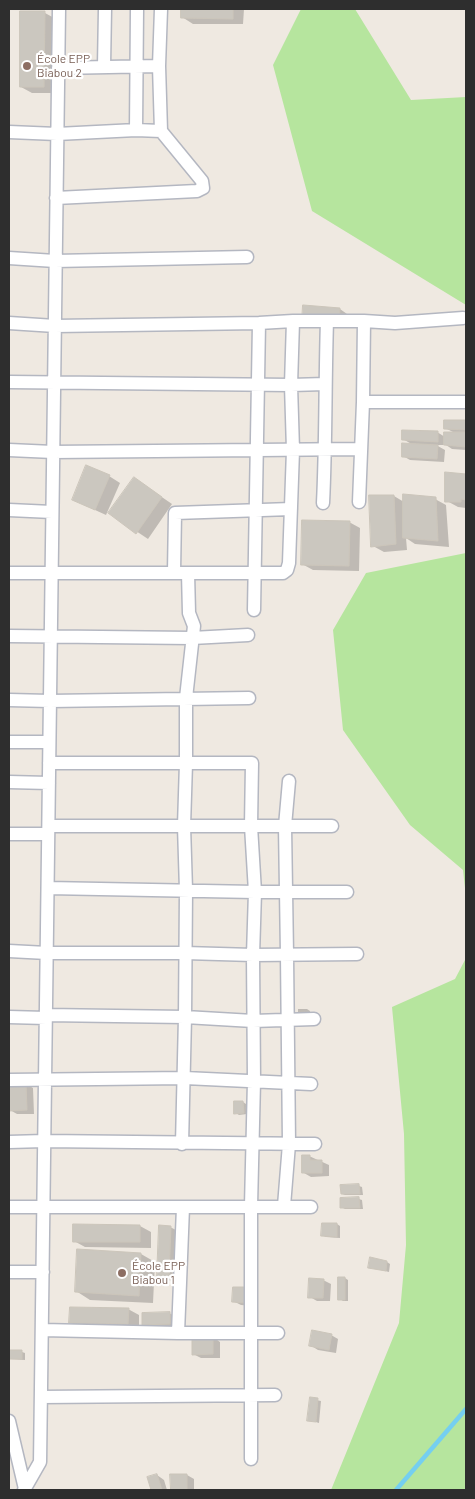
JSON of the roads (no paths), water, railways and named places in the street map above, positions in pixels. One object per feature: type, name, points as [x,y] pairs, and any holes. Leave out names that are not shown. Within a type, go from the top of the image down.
[{"type":"street","points":[[25,1490],[40,1462],[59,9]]},
{"type":"street","points":[[104,9],[104,66]]},
{"type":"street","points":[[136,9],[136,130]]},
{"type":"street","points":[[56,198],[197,191],[203,188],[202,181],[161,131],[159,66],[161,9]]},
{"type":"street","points":[[58,68],[159,66]]},
{"type":"street","points":[[9,132],[57,134],[136,130],[161,131]]},
{"type":"street","points":[[9,258],[56,261],[246,257]]},
{"type":"street","points":[[9,323],[55,326],[293,321],[395,323],[463,318]]},
{"type":"street","points":[[9,573],[282,573],[287,570],[289,563],[293,450],[291,385],[293,321]]},
{"type":"street","points":[[323,503],[326,449],[326,321]]},
{"type":"street","points":[[359,502],[364,321]]},
{"type":"street","points":[[254,610],[259,323]]},
{"type":"street","points":[[9,382],[325,384]]},
{"type":"street","points":[[363,402],[466,402]]},
{"type":"street","points":[[9,450],[53,452],[360,449]]},
{"type":"street","points":[[174,572],[175,513],[291,509]]},
{"type":"street","points":[[9,510],[52,512]]},
{"type":"street","points":[[182,1144],[186,1017],[184,826],[186,698],[194,626],[189,613],[188,573]]},
{"type":"street","points":[[9,636],[192,638],[248,635]]},
{"type":"street","points":[[9,700],[249,698]]},
{"type":"street","points":[[9,742],[50,742]]},
{"type":"street","points":[[49,763],[252,763],[251,826],[255,892],[251,1206],[251,1459]]},
{"type":"street","points":[[284,1206],[288,1144],[285,826],[289,781]]},
{"type":"street","points":[[9,782],[49,783]]},
{"type":"street","points":[[9,834],[48,830],[184,826],[332,826]]},
{"type":"street","points":[[48,888],[347,892]]},
{"type":"street","points":[[9,951],[47,953],[185,953],[253,956],[357,954]]},
{"type":"street","points":[[9,1017],[186,1017],[253,1021],[314,1019]]},
{"type":"street","points":[[9,1080],[184,1078],[311,1084]]},
{"type":"street","points":[[9,1142],[315,1144]]},
{"type":"street","points":[[9,1207],[311,1207]]},
{"type":"street","points":[[178,1333],[183,1207]]},
{"type":"street","points":[[9,1272],[43,1272]]},
{"type":"street","points":[[42,1330],[278,1333]]},
{"type":"street","points":[[41,1397],[276,1395]]},
{"type":"street","points":[[9,1421],[25,1490]]},
{"type":"waterway","points":[[396,1490],[466,1409]]},
{"type":"place","name":"École EPP Biabou 2","points":[[27,66]]},
{"type":"place","name":"École EPP Biabou 1","points":[[122,1273]]}]
